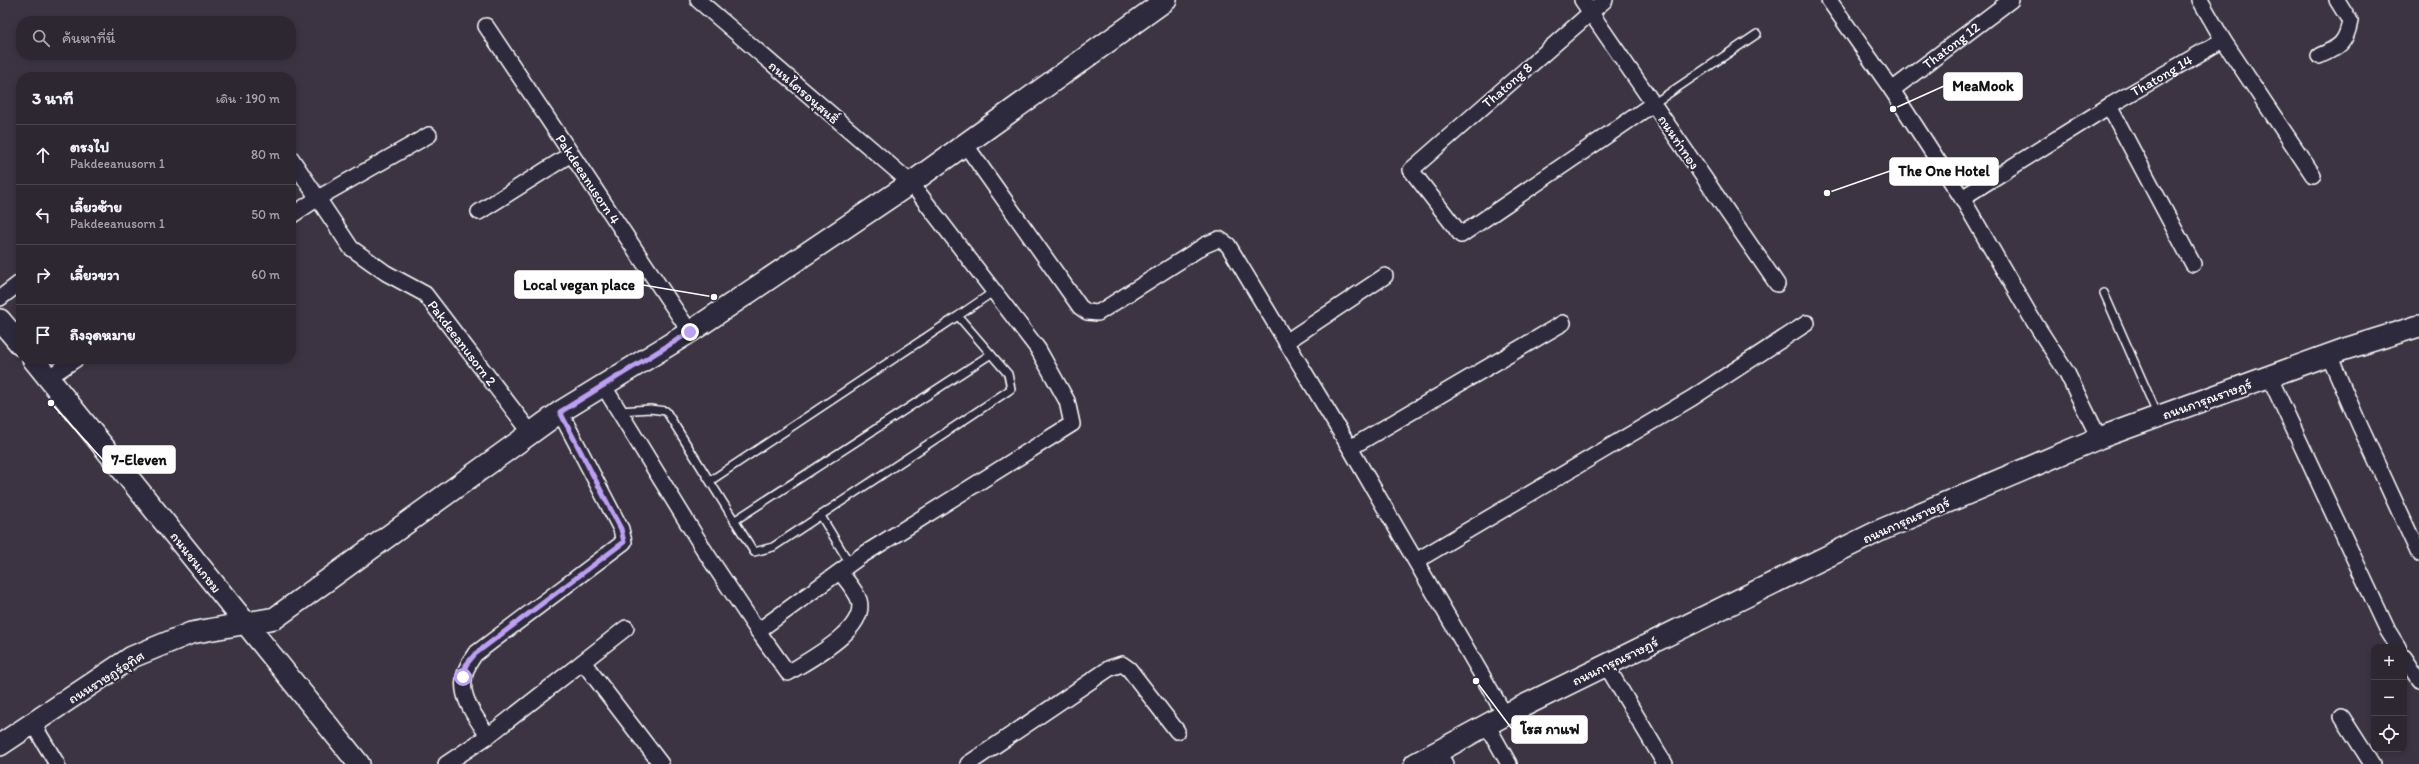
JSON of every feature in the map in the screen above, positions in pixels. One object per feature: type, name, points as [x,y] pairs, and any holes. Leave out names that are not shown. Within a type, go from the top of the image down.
[{"type":"street","name":"ถนนไตรอนุสนธิ์","points":[[698,0],[911,184],[1038,349],[1067,401],[1072,424],[845,568]]},
{"type":"street","name":"Thatong 8","points":[[1605,0],[1586,6],[1410,170],[1461,235],[1653,104]]},
{"type":"street","points":[[1829,0],[1892,90],[1962,198],[2031,316],[2067,373],[2098,438]]},
{"type":"street","name":"Thatong 12","points":[[1892,90],[2011,0]]},
{"type":"street","points":[[2200,0],[2223,40],[2313,175]]},
{"type":"street","points":[[2319,56],[2338,48],[2347,35],[2350,21],[2337,0]]},
{"type":"street","name":"ถนนราษฏร์อุทิศ","points":[[0,745],[132,657],[190,633],[244,622],[275,618],[560,412],[690,332],[911,184],[1154,3]]},
{"type":"street","name":"ถนนท่าทอง","points":[[1586,6],[1777,284]]},
{"type":"street","name":"Pakdeeanusorn 4","points":[[486,26],[690,332]]},
{"type":"street","name":"Thatong 14","points":[[1962,198],[2109,106],[2223,40]]},
{"type":"street","points":[[2109,106],[2193,264]]},
{"type":"street","points":[[296,213],[318,198],[429,134]]},
{"type":"street","points":[[965,144],[1080,307],[1088,312],[1098,313],[1205,245],[1219,239],[1228,245],[1350,448],[1505,715]]},
{"type":"street","points":[[479,212],[571,154]]},
{"type":"street","name":"Pakdeeanusorn 2","points":[[296,165],[352,248],[386,273],[425,294],[531,433]]},
{"type":"street","points":[[1286,342],[1385,276]]},
{"type":"street","points":[[0,298],[16,286]]},
{"type":"street","points":[[0,320],[16,338]]},
{"type":"street","points":[[1350,448],[1563,323]]},
{"type":"street","points":[[1416,561],[1692,398],[1807,323]]},
{"type":"street","name":"ถนนการุณราษฏร์","points":[[1415,764],[1441,758],[1486,725],[1505,715],[1881,530],[2098,438],[2329,355],[2419,326]]},
{"type":"street","points":[[2329,355],[2419,554]]},
{"type":"street","name":"ถนนชนเกษม","points":[[37,364],[360,764]]},
{"type":"street","points":[[49,377],[68,364]]},
{"type":"street","points":[[2269,376],[2375,603],[2396,644]]},
{"type":"street","points":[[603,385],[758,631],[788,673],[839,639],[852,628],[860,612],[859,600],[845,568],[758,631]]},
{"type":"street","points":[[488,736],[469,706],[463,691],[463,677],[466,665],[475,654],[624,542],[621,529],[560,412]]},
{"type":"street","points":[[446,764],[488,736],[626,628]]},
{"type":"street","points":[[583,662],[660,764]]},
{"type":"street","points":[[2407,662],[2419,680]]},
{"type":"street","points":[[968,764],[1110,668],[1122,664],[1129,669],[1177,731]]},
{"type":"street","points":[[1606,665],[1665,764]]},
{"type":"street","points":[[2342,717],[2372,764]]},
{"type":"street","points":[[33,724],[57,764]]},
{"type":"street","points":[[1486,725],[1509,764]]},
{"type":"lane","points":[[1653,104],[1757,34]]},
{"type":"lane","points":[[710,481],[993,292]]},
{"type":"lane","points":[[2104,293],[2158,416]]},
{"type":"lane","points":[[619,411],[650,409],[666,411],[754,552],[773,547],[1011,389],[1008,374],[958,316]]},
{"type":"lane","points":[[734,521],[991,354]]},
{"type":"lane","points":[[821,516],[845,568]]},
{"type":"place","name":"MeaMook","points":[[1893,109]]},
{"type":"place","name":"The One Hotel","points":[[1827,193]]},
{"type":"place","name":"Local vegan place","points":[[714,297]]},
{"type":"place","name":"7-Eleven","points":[[51,403]]},
{"type":"place","name":"โรส กาแฟ","points":[[1476,681]]},
{"type":"route","points":[[463,677],[466,665],[475,654],[620,547],[624,542],[624,535],[560,412],[690,332]]}]
